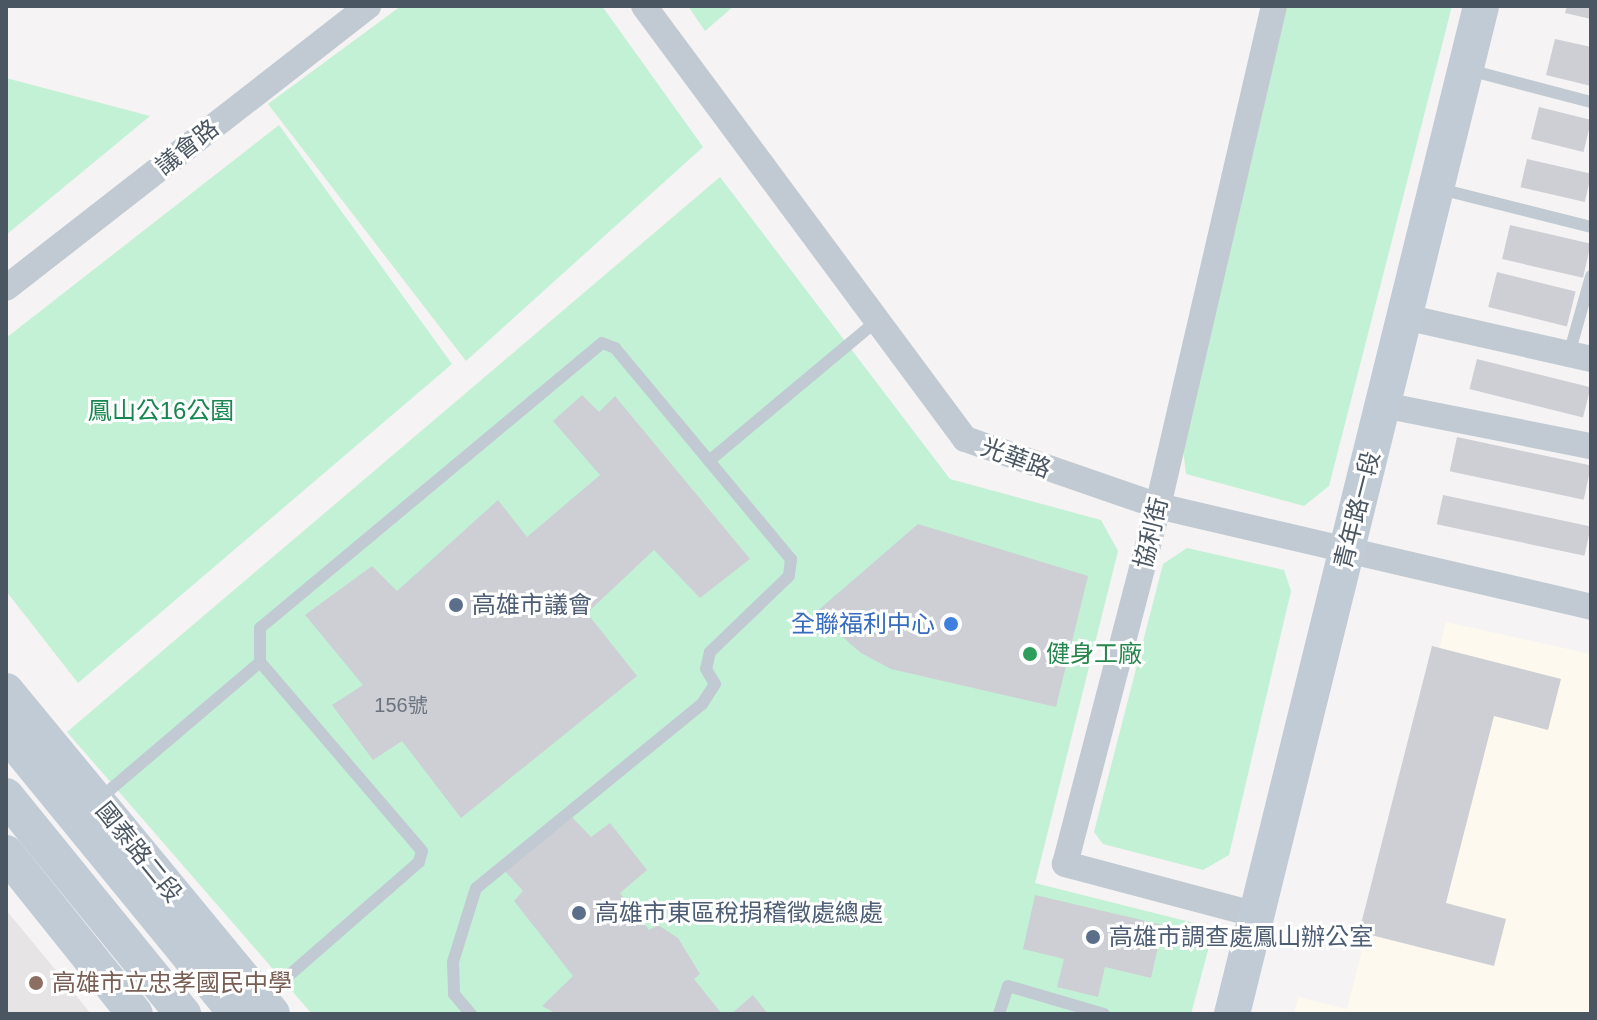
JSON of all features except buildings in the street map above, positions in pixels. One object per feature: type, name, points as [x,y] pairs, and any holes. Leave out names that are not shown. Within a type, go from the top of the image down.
[{"type":"street","name":"議會路","points":[[6,288],[368,6]]},
{"type":"street","name":"光華路","points":[[644,6],[875,322],[965,439],[1158,506],[1346,554],[1590,605]]},
{"type":"street","name":"協利街","points":[[1257,915],[1065,864],[1158,506],[1274,6]]},
{"type":"street","name":"青年路一段","points":[[1232,1014],[1481,6]]},
{"type":"street","points":[[1405,317],[1580,356]]},
{"type":"street","points":[[1383,405],[1591,446]]},
{"type":"street","name":"國泰路二段","points":[[6,691],[96,801],[254,1010]]},
{"type":"street","name":"國泰路二段","points":[[6,732],[254,1010]]},
{"type":"street","points":[[6,796],[183,1014]]},
{"type":"street","points":[[6,853],[135,1014]]},
{"type":"lane","points":[[1466,69],[1591,102]]},
{"type":"lane","points":[[1436,188],[1591,227]]},
{"type":"lane","points":[[1580,356],[1591,276]]},
{"type":"lane","points":[[709,461],[875,322]]},
{"type":"lane","points":[[254,1010],[419,862],[422,851],[260,662],[260,628],[602,343],[615,348],[791,559],[789,576],[710,652],[706,669],[715,684],[702,704],[476,888],[453,962],[454,994],[471,1014]]},
{"type":"lane","points":[[96,801],[260,662]]},
{"type":"lane","points":[[999,1014],[1008,986],[1104,1014]]},
{"type":"shaded area","points":[[1446,622],[1591,654],[1591,1014],[1294,1014],[1298,997],[1347,1009]]},
{"type":"shaded area","name":"高雄市立忠孝國民中學","points":[[6,910],[40,951],[91,1014],[6,1014]]},
{"type":"green space","points":[[401,6],[602,6],[703,147],[466,361],[268,104]]},
{"type":"green space","points":[[688,6],[734,6],[705,31]]},
{"type":"green space","points":[[1287,6],[1452,6],[1329,486],[1304,506],[1186,474],[1183,449]]},
{"type":"green space","points":[[6,78],[150,116],[6,235]]},
{"type":"green space","name":"鳳山公16公園","points":[[279,125],[452,364],[78,683],[6,591],[6,338]]},
{"type":"green space","points":[[720,177],[950,479],[1101,520],[1118,551],[1035,883],[1214,928],[1191,1014],[312,1014],[67,732]]},
{"type":"green space","points":[[1187,548],[1284,570],[1291,591],[1229,855],[1203,870],[1103,844],[1094,832],[1163,564]]},
{"type":"place","name":"高雄市議會","points":[[456,605]]},
{"type":"place","name":"全聯福利中心","points":[[951,624]]},
{"type":"place","name":"健身工廠","points":[[1030,654]]},
{"type":"place","name":"高雄市東區稅捐稽徵處總處","points":[[579,913]]},
{"type":"place","name":"高雄市調查處鳳山辦公室","points":[[1093,937]]},
{"type":"place","name":"高雄市立忠孝國民中學","points":[[36,983]]}]
